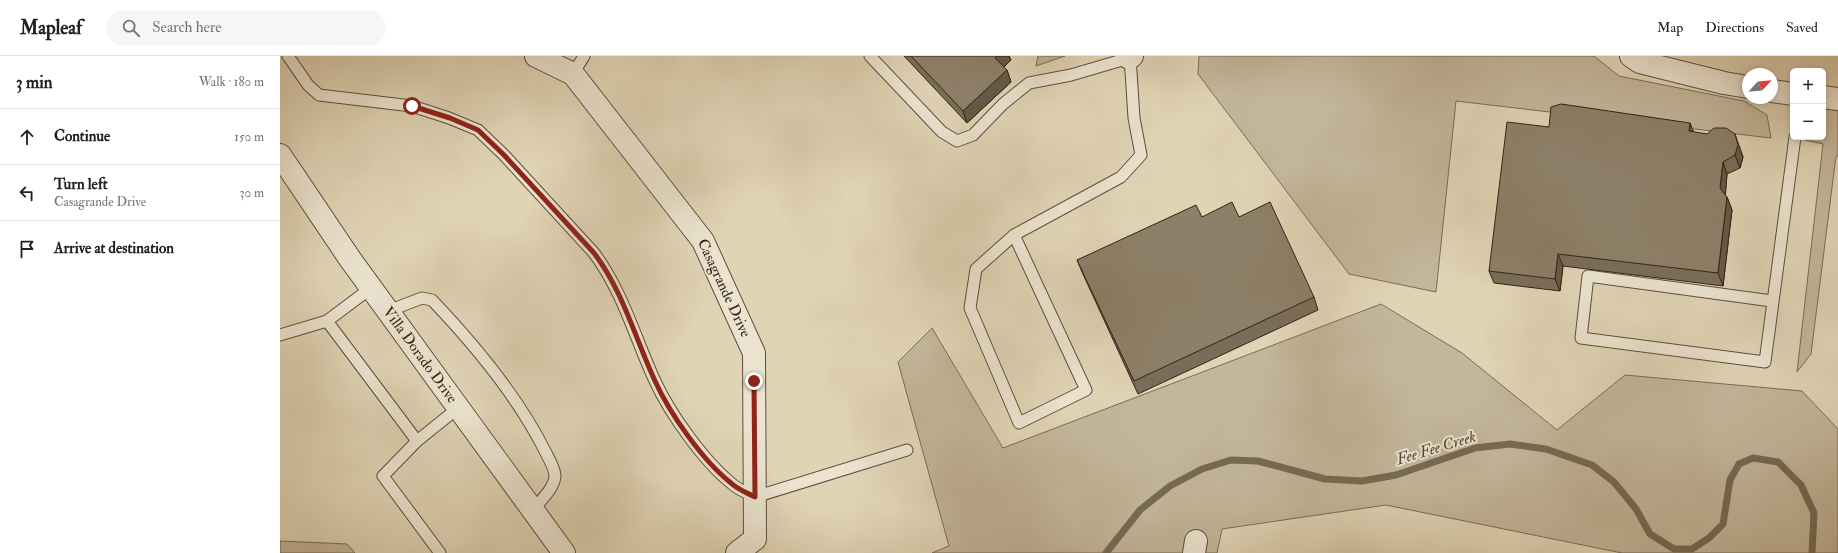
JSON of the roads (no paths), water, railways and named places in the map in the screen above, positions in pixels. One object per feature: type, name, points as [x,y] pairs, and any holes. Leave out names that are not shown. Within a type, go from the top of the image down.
[{"type":"street","name":"Casagrande Drive","points":[[536,56],[578,65],[703,241],[754,352],[755,539],[737,553]]},
{"type":"street","points":[[1631,56],[1640,62],[1724,83],[1742,86]]},
{"type":"street","points":[[1778,92],[1790,94]]},
{"type":"street","points":[[1826,97],[1838,99]]},
{"type":"street","name":"Villa Dorado Drive","points":[[280,155],[371,288],[564,553]]},
{"type":"lane","points":[[288,56],[308,85],[319,95],[412,106],[444,116],[478,130],[504,155],[594,253],[605,268],[627,310],[655,382],[674,415],[705,456],[731,484],[755,497],[907,450]]},
{"type":"lane","points":[[870,56],[942,132],[957,141],[973,135],[1003,104],[1029,83],[1071,75],[1128,57],[1134,118],[1141,155],[1121,177],[1014,235],[976,269],[970,308],[1019,423],[1086,390],[1014,235]]},
{"type":"lane","points":[[1772,301],[1588,276],[1581,338],[1765,362],[1794,140]]},
{"type":"lane","points":[[280,335],[327,321],[371,288]]},
{"type":"lane","points":[[388,311],[422,298],[432,300],[494,373],[525,416],[544,448],[555,475],[553,486],[532,511]]},
{"type":"lane","points":[[327,321],[418,441]]},
{"type":"lane","points":[[440,553],[383,476],[418,441],[458,408]]},
{"type":"waterway","name":"Fee Fee Creek","points":[[1106,553],[1140,510],[1170,486],[1202,469],[1231,460],[1258,461],[1325,479],[1362,481],[1396,475],[1475,448],[1510,444],[1546,449],[1592,465],[1614,482],[1636,509],[1650,534],[1674,549],[1692,549],[1709,538],[1723,524],[1730,480],[1739,464],[1753,458],[1778,462],[1801,485],[1814,513],[1812,553]]}]
